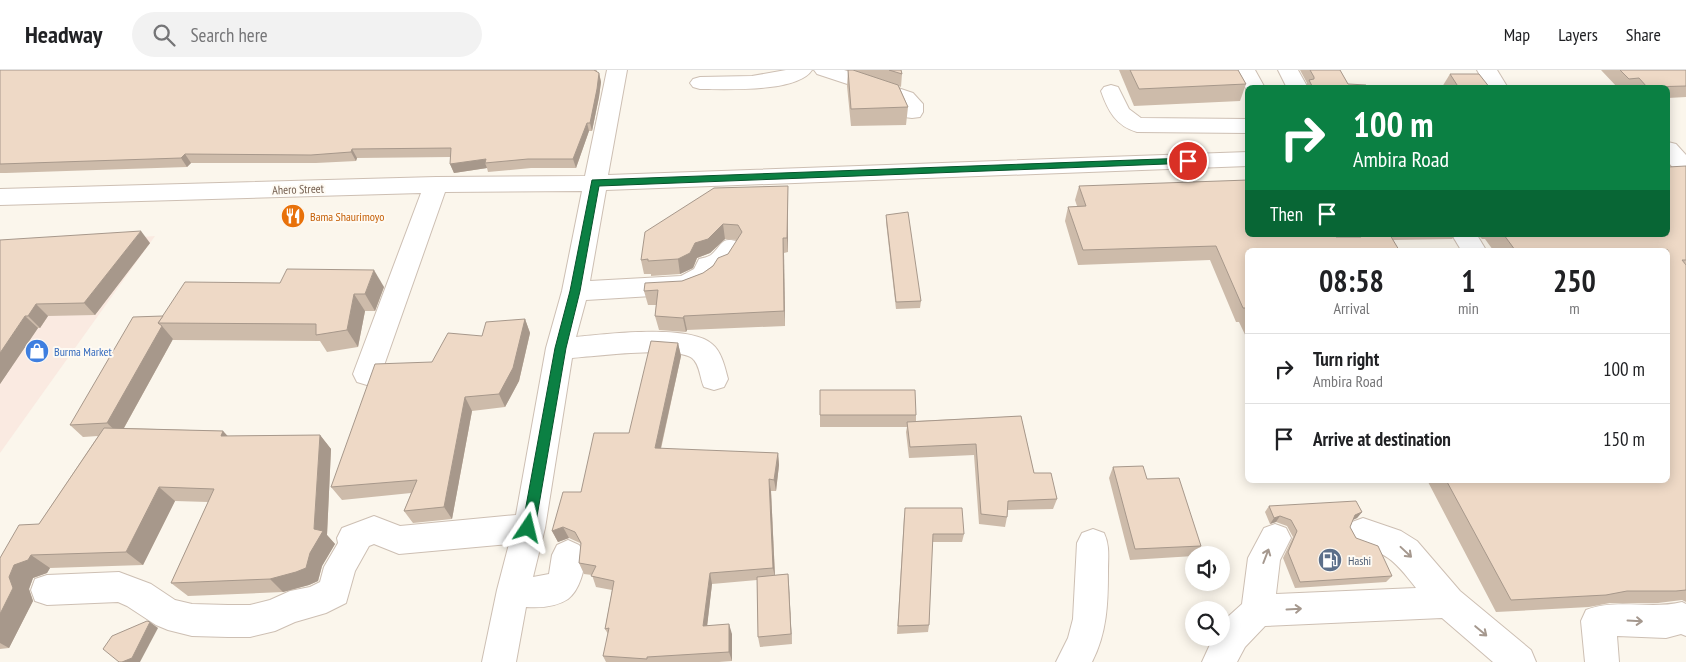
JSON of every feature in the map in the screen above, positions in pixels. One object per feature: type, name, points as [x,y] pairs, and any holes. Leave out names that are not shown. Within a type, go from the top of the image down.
[{"type":"street","points":[[499,662],[513,590],[528,528],[560,348],[575,291],[617,70]]},
{"type":"street","points":[[700,83],[774,80],[792,76],[802,70]]},
{"type":"street","points":[[824,70],[906,97],[912,104],[912,112]]},
{"type":"street","points":[[1245,70],[1253,85]]},
{"type":"street","points":[[1288,70],[1296,85]]},
{"type":"street","points":[[1487,70],[1496,85]]},
{"type":"street","points":[[1110,91],[1121,115],[1127,121],[1137,125],[1245,126]]},
{"type":"street","points":[[1670,148],[1686,146]]},
{"type":"street","points":[[1670,150],[1686,168]]},
{"type":"street","name":"Ahero Street","points":[[0,198],[436,185],[595,183],[1245,159]]},
{"type":"street","points":[[367,374],[436,185]]},
{"type":"street","points":[[1465,237],[1473,248]]},
{"type":"street","points":[[575,291],[685,285],[705,274],[708,265],[719,262],[730,248]]},
{"type":"street","points":[[560,348],[670,343],[690,345],[701,351],[712,365],[714,379]]},
{"type":"street","points":[[47,590],[119,587],[139,595],[168,614],[192,620],[250,621],[275,615],[290,607],[314,602],[334,592],[340,567],[354,545],[353,538],[363,533],[374,530],[399,540],[528,528]]},
{"type":"street","points":[[1363,532],[1390,541],[1406,551],[1448,602],[1519,662]]},
{"type":"street","points":[[1219,662],[1233,635],[1258,611],[1264,558],[1275,538]]},
{"type":"street","points":[[1072,662],[1081,650],[1090,626],[1093,543]]},
{"type":"street","points":[[513,590],[548,592],[560,587],[565,578],[568,555]]},
{"type":"street","points":[[1258,611],[1448,602]]},
{"type":"street","points":[[1602,662],[1598,621],[1666,622],[1682,618],[1686,620]]},
{"type":"shaded area","name":"Burma Market","points":[[155,236],[0,453],[0,248]]},
{"type":"building","points":[[0,70],[594,70],[599,73],[590,123],[587,123],[573,159],[528,159],[485,163],[486,159],[450,164],[451,148],[352,149],[351,152],[311,155],[185,154],[181,158],[0,164]]},
{"type":"building","points":[[848,70],[898,85],[908,107],[851,109]]},
{"type":"building","points":[[889,70],[901,70],[902,74]]},
{"type":"building","points":[[1130,70],[1238,70],[1246,84],[1139,89]]},
{"type":"building","points":[[1310,70],[1340,70],[1348,84],[1366,85],[1312,85],[1309,80],[1314,79]]},
{"type":"building","points":[[1620,70],[1686,70],[1686,86],[1645,85],[1639,78],[1629,79]]},
{"type":"building","points":[[1450,74],[1479,74],[1488,85],[1457,85]]},
{"type":"building","points":[[1686,166],[1686,260],[1682,260],[1686,265],[1686,590],[1627,591],[1606,595],[1511,600],[1448,483],[1670,483],[1670,248],[1514,248],[1505,237],[1670,237],[1670,167]]},
{"type":"building","points":[[1245,180],[1245,237],[1391,237],[1398,248],[1245,248],[1245,308],[1243,308],[1216,246],[1083,250],[1068,207],[1086,206],[1079,186]]},
{"type":"building","points":[[788,186],[787,238],[783,238],[784,311],[684,316],[683,318],[655,316],[658,290],[644,291],[645,283],[682,281],[703,273],[713,266],[718,258],[728,254],[742,232],[738,225],[723,224],[708,239],[695,243],[690,253],[678,259],[648,261],[648,259],[641,260],[645,232],[714,188]]},
{"type":"building","points":[[908,212],[921,301],[896,302],[886,215]]},
{"type":"building","points":[[141,231],[84,303],[36,304],[28,316],[25,316],[0,353],[0,240]]},
{"type":"building","points":[[287,269],[374,270],[365,294],[354,294],[347,330],[316,335],[316,324],[158,323],[185,282],[280,283]]},
{"type":"building","points":[[163,316],[158,323],[162,326],[107,423],[70,425],[133,317]]},
{"type":"building","points":[[525,319],[513,368],[499,394],[465,397],[444,507],[404,511],[417,480],[331,487],[375,364],[432,362],[448,333],[482,336],[486,322]]},
{"type":"building","points":[[651,341],[678,343],[655,448],[778,453],[774,480],[769,479],[773,568],[710,573],[703,626],[729,624],[729,652],[647,657],[647,659],[603,656],[609,628],[605,629],[614,581],[591,576],[596,566],[579,563],[581,543],[575,532],[563,527],[552,531],[563,492],[581,492],[594,433],[629,433]]},
{"type":"building","points":[[820,390],[915,390],[916,415],[820,415]]},
{"type":"building","points":[[1021,416],[1034,473],[1051,473],[1057,499],[1008,501],[1007,517],[981,514],[976,444],[910,447],[907,422]]},
{"type":"building","points":[[104,428],[223,431],[221,436],[320,435],[314,529],[323,531],[310,553],[306,568],[270,579],[171,583],[214,489],[159,487],[126,552],[31,555],[28,560],[14,565],[9,577],[13,588],[0,614],[0,558],[19,525],[39,524]]},
{"type":"building","points":[[1143,466],[1147,479],[1179,478],[1201,546],[1135,549],[1113,467]]},
{"type":"building","name":"Hashi","points":[[1356,501],[1362,512],[1355,515],[1350,527],[1356,538],[1378,546],[1392,576],[1300,582],[1288,552],[1297,531],[1291,520],[1280,516],[1274,518],[1269,506]]},
{"type":"building","points":[[905,508],[962,508],[964,534],[933,534],[929,625],[898,626]]},
{"type":"building","points":[[788,574],[791,634],[758,637],[757,577]]},
{"type":"building","points":[[147,621],[150,622],[132,658],[119,662],[103,649],[112,636]]},
{"type":"place","name":"Bama Shaurimoyo","points":[[293,216]]},
{"type":"place","name":"Burma Market","points":[[37,351]]},
{"type":"place","name":"Hashi","points":[[1330,560]]},
{"type":"route","points":[[528,528],[560,348],[575,291],[595,183],[1188,161]]}]
